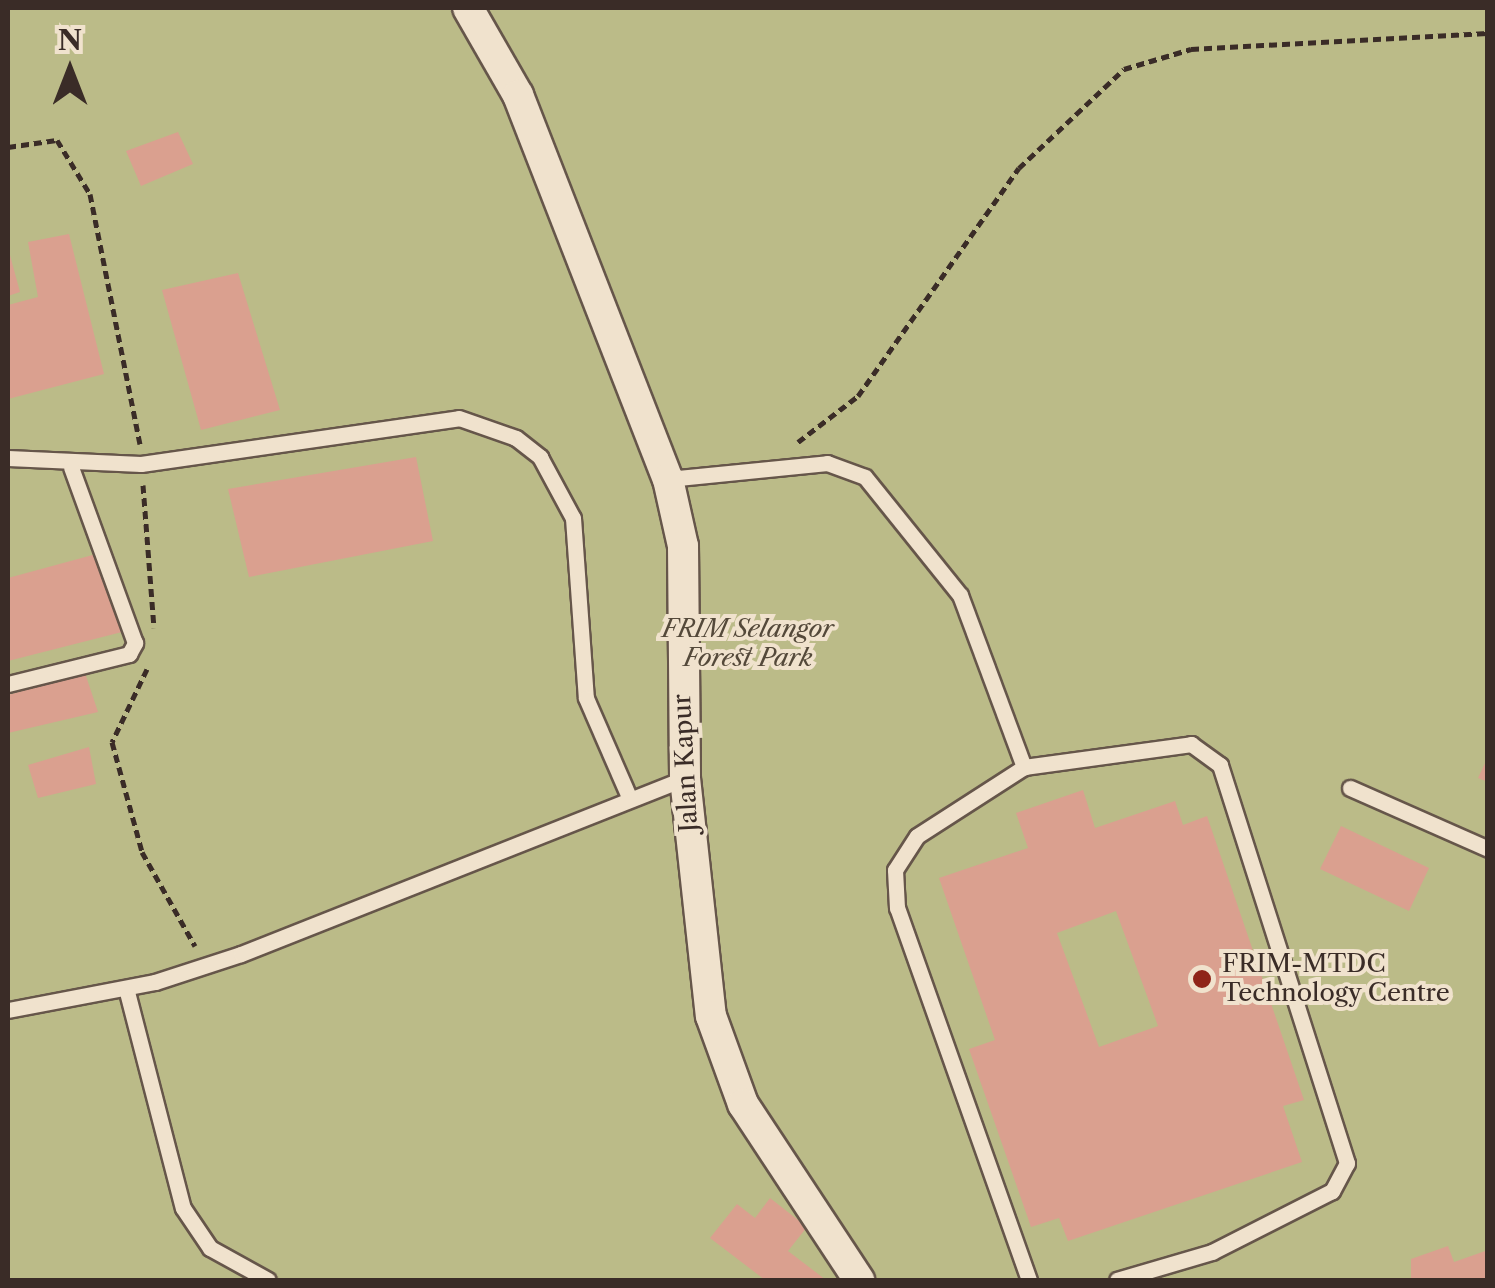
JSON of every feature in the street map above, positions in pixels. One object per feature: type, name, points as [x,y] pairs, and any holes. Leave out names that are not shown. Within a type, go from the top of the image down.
[{"type":"street","name":"Jalan Kapur","points":[[468,8],[518,95],[668,479],[684,546],[686,778],[702,966],[725,1062],[779,1165],[859,1280]]},
{"type":"lane","points":[[8,458],[71,467],[141,464],[411,421],[459,418],[516,438],[540,457],[573,518],[586,698],[630,799]]},
{"type":"lane","points":[[8,684],[129,654],[135,643],[71,467]]},
{"type":"lane","points":[[668,479],[852,470],[915,530],[960,595],[1024,767]]},
{"type":"lane","points":[[1029,1280],[894,894],[904,848],[1024,767],[1178,744],[1210,754],[1347,1154],[1332,1192],[1212,1252],[1117,1280]]},
{"type":"lane","points":[[8,1010],[126,988],[206,966],[686,778]]},
{"type":"lane","points":[[1350,788],[1488,849]]},
{"type":"lane","points":[[126,988],[182,1208],[210,1248],[268,1280]]},
{"type":"path","points":[[755,472],[858,396],[1019,168],[1124,69],[1191,49],[1488,33]]},
{"type":"path","points":[[8,147],[57,140],[90,194],[137,394],[153,634]]},
{"type":"path","points":[[150,651],[112,742],[142,852],[206,966]]},
{"type":"green space","name":"FRIM Selangor Forest Park","points":[[8,8],[1487,8],[1487,1280],[8,1280]]},
{"type":"building","points":[[178,132],[193,164],[141,186],[126,151]]},
{"type":"building","points":[[69,234],[104,374],[8,399],[8,305],[38,297],[28,242]]},
{"type":"building","points":[[8,248],[20,292],[8,296]]},
{"type":"building","points":[[238,273],[280,410],[201,430],[162,290]]},
{"type":"building","points":[[416,457],[433,541],[249,577],[228,489]]},
{"type":"building","points":[[100,553],[122,632],[8,661],[8,578]]},
{"type":"building","points":[[85,673],[98,712],[8,733],[8,695]]},
{"type":"building","points":[[89,747],[96,784],[38,798],[28,765]]},
{"type":"building","points":[[1488,757],[1488,782],[1478,778]]},
{"type":"building","name":"FRIM-MTDC Technology Centre","points":[[1083,790],[1095,828],[1175,801],[1183,825],[1207,816],[1304,1100],[1283,1106],[1302,1162],[1068,1241],[1059,1218],[1031,1227],[969,1049],[995,1040],[939,878],[1028,848],[1016,813]],"holes":[[[1116,911],[1158,1026],[1099,1047],[1057,933]]]},
{"type":"building","points":[[1341,826],[1429,868],[1409,911],[1320,869]]},
{"type":"building","points":[[770,1198],[807,1227],[788,1251],[826,1280],[765,1280],[710,1238],[737,1204],[755,1218]]},
{"type":"building","points":[[1448,1246],[1454,1262],[1488,1250],[1488,1280],[1411,1280],[1411,1259]]},
{"type":"place","name":"FRIM-MTDC Technology Centre","points":[[1202,979]]}]
